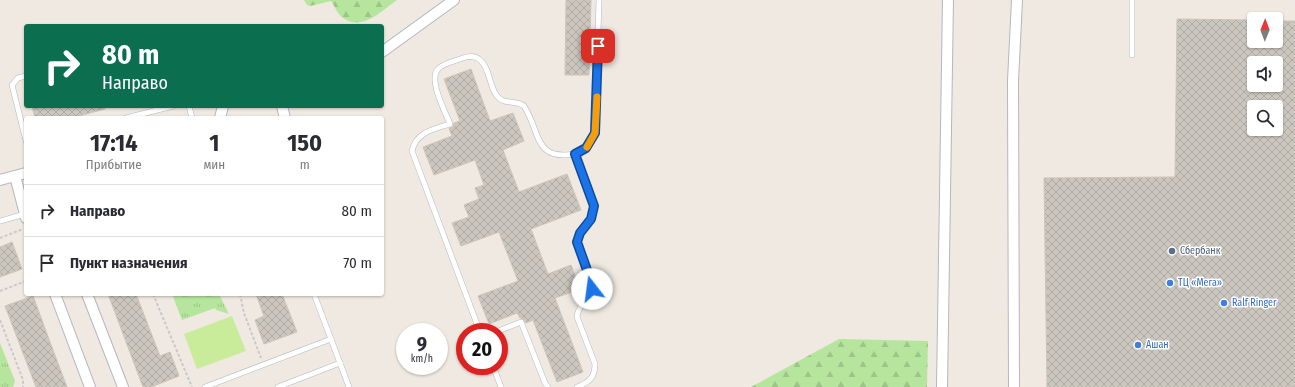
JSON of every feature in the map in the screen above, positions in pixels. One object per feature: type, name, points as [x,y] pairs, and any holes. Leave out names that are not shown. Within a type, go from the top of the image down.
[{"type":"street","points":[[384,51],[454,0]]},
{"type":"street","points":[[942,387],[948,0]]},
{"type":"street","points":[[1014,387],[1013,80],[1017,0]]},
{"type":"street","points":[[0,180],[24,174]]},
{"type":"street","points":[[15,176],[24,204]]},
{"type":"street","points":[[56,296],[90,387]]},
{"type":"street","points":[[88,296],[123,387]]},
{"type":"lane","points":[[477,323],[413,157],[414,144],[422,134],[450,124],[434,82],[438,69],[442,65],[467,56],[477,58],[484,63],[498,97],[505,101],[516,102],[524,106],[542,147],[556,155],[564,156],[575,154],[586,148],[595,133],[599,0]]},
{"type":"lane","points":[[1132,0],[1132,55]]},
{"type":"lane","points":[[24,76],[18,78],[12,85],[24,133]]},
{"type":"lane","points":[[134,116],[165,108]]},
{"type":"lane","points":[[575,154],[594,206],[591,219],[578,237],[578,247],[592,284],[591,294],[580,305],[577,317],[595,364],[595,370],[590,380],[576,387]]},
{"type":"lane","points":[[0,221],[24,216]]},
{"type":"lane","points":[[315,296],[349,387]]},
{"type":"lane","points":[[508,327],[521,322],[544,383],[548,387]]},
{"type":"lane","points":[[205,387],[331,339]]},
{"type":"lane","points":[[278,387],[340,363]]},
{"type":"lane","points":[[496,375],[501,387]]},
{"type":"path","points":[[0,238],[24,229]]},
{"type":"path","points":[[0,291],[24,282]]},
{"type":"path","points":[[155,296],[192,387]]},
{"type":"path","points":[[240,296],[244,313],[257,347]]},
{"type":"path","points":[[0,320],[23,380],[23,387]]},
{"type":"green space","points":[[304,0],[397,0],[372,18],[365,21],[350,22],[339,14],[331,1],[310,6],[307,5]]},
{"type":"green space","points":[[173,296],[220,296],[229,314],[216,310],[215,308],[182,320]]},
{"type":"green space","points":[[232,316],[246,351],[197,369],[184,334]]},
{"type":"green space","points":[[839,339],[928,341],[927,387],[751,387]]},
{"type":"green space","points":[[0,343],[15,381],[13,387],[0,387]]},
{"type":"building","points":[[566,0],[591,0],[589,75],[565,75]]},
{"type":"building","name":"ТЦ «Мега»","points":[[1177,19],[1247,20],[1247,48],[1283,48],[1283,21],[1295,21],[1295,387],[1047,387],[1044,178],[1175,177]]},
{"type":"building","points":[[471,69],[490,121],[513,113],[524,141],[503,150],[519,192],[567,174],[581,210],[531,229],[548,274],[571,265],[580,289],[555,298],[583,372],[557,382],[533,320],[526,323],[517,313],[489,323],[478,296],[518,281],[499,232],[461,246],[452,223],[469,217],[464,205],[479,199],[475,188],[484,185],[475,160],[434,175],[423,147],[452,136],[449,128],[453,127],[454,123],[460,121],[444,79]]},
{"type":"building","points":[[32,108],[105,108],[79,116],[34,116]]},
{"type":"building","points":[[12,242],[22,269],[0,277],[0,247]]},
{"type":"building","points":[[33,296],[67,387],[36,387],[5,306]]},
{"type":"building","points":[[109,296],[137,296],[160,356],[170,352],[179,376],[151,387],[143,387]]},
{"type":"building","points":[[257,296],[283,296],[297,332],[264,344],[255,320],[264,316]]},
{"type":"slow traffic","points":[[587,147],[595,133],[597,97]]},
{"type":"place","name":"Сбербанк","points":[[1172,251]]},
{"type":"place","name":"ТЦ «Мега»","points":[[1170,283]]},
{"type":"place","name":"Ralf Ringer","points":[[1224,303]]},
{"type":"place","name":"Ашан","points":[[1138,345]]},
{"type":"route","points":[[592,289],[592,284],[577,242],[580,233],[591,219],[594,206],[575,154],[586,148],[595,133],[598,46]]}]
